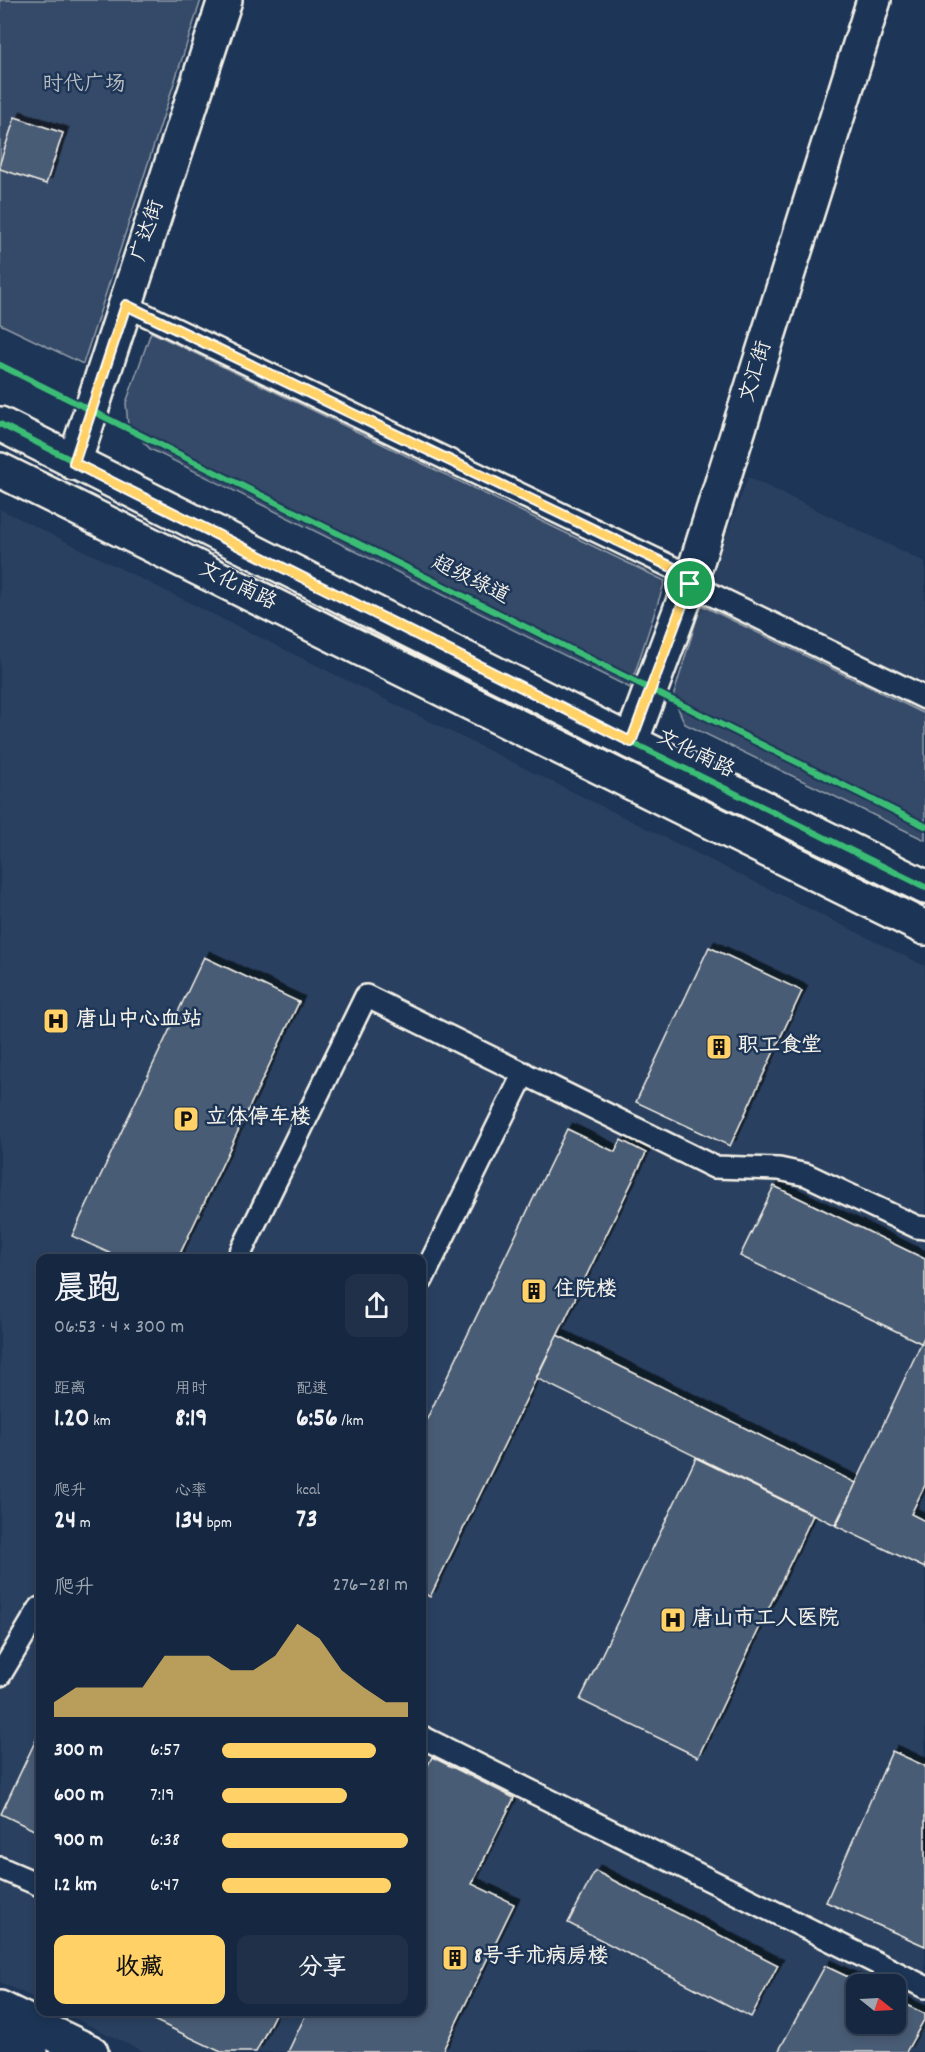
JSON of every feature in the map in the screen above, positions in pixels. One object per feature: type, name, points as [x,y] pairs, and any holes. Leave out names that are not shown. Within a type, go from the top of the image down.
[{"type":"street","name":"广达街","points":[[74,463],[225,0]]},
{"type":"street","name":"文汇街","points":[[631,742],[690,584],[874,0]]},
{"type":"street","name":"文化南路","points":[[0,424],[631,742],[925,887]]},
{"type":"street","name":"文化南路","points":[[0,470],[925,928]]},
{"type":"street","points":[[0,2008],[26,2045],[91,2052]]},
{"type":"lane","points":[[126,305],[680,571],[690,584],[925,698]]},
{"type":"lane","points":[[240,1254],[366,996],[714,1167],[779,1169],[807,1176],[917,1227],[925,1228]]},
{"type":"lane","points":[[426,1272],[524,1073]]},
{"type":"lane","points":[[0,1675],[36,1615]]},
{"type":"lane","points":[[426,1739],[925,1988]]},
{"type":"lane","points":[[0,1868],[36,1883]]},
{"type":"shaded area","points":[[748,477],[925,562],[925,714],[701,605]]},
{"type":"shaded area","name":"唐山市工人医院","points":[[0,509],[925,966],[925,2052],[145,2052],[69,2016],[426,2016],[426,1254],[36,1254],[36,1999],[0,1982]]},
{"type":"green space","name":"时代广场","points":[[0,0],[201,0],[83,364],[0,324]]},
{"type":"green space","points":[[151,332],[665,581],[630,688],[150,449],[128,426],[126,403]]},
{"type":"green space","points":[[701,605],[925,714],[925,840],[685,724],[673,697]]},
{"type":"building","points":[[15,117],[63,133],[46,184],[0,169]]},
{"type":"building","name":"职工食堂","points":[[709,947],[802,991],[730,1146],[636,1102]]},
{"type":"building","name":"立体停车楼","points":[[204,957],[299,1002],[180,1254],[111,1254],[72,1236]]},
{"type":"building","name":"住院楼","points":[[567,1129],[615,1152],[621,1140],[646,1153],[430,1597],[426,1594],[426,1421]]},
{"type":"building","points":[[774,1186],[925,1259],[925,1345],[740,1256]]},
{"type":"building","points":[[557,1335],[856,1483],[835,1525],[536,1378]]},
{"type":"building","points":[[925,1335],[925,1485],[911,1514],[925,1521],[925,1568],[836,1526]]},
{"type":"building","points":[[696,1458],[813,1515],[698,1757],[580,1700]]},
{"type":"building","points":[[36,1740],[36,1831],[1,1814]]},
{"type":"building","points":[[892,1751],[925,1766],[925,1946],[826,1902]]},
{"type":"building","name":"8号手术病房楼","points":[[432,1757],[514,1798],[472,1884],[514,1904],[442,2052],[288,2052],[305,2016],[426,2016],[426,1770]]},
{"type":"building","points":[[595,1871],[778,1965],[751,2017],[568,1923]]},
{"type":"building","points":[[825,1966],[846,1976],[846,2034],[906,2034],[906,2005],[925,2014],[906,2052],[778,2052]]},
{"type":"building","points":[[145,2016],[274,2016],[256,2052],[221,2052]]},
{"type":"cycle path","name":"超级绿道","points":[[0,365],[925,826]]},
{"type":"cycle path","points":[[0,424],[631,742],[925,887]]},
{"type":"place","name":"唐山中心血站","points":[[56,1021]]},
{"type":"place","name":"职工食堂","points":[[719,1047]]},
{"type":"place","name":"立体停车楼","points":[[186,1119]]},
{"type":"place","name":"住院楼","points":[[534,1291]]},
{"type":"place","name":"唐山市工人医院","points":[[673,1620]]},
{"type":"place","name":"8号手术病房楼","points":[[455,1958]]},
{"type":"route","points":[[126,305],[680,571],[690,584],[631,742],[74,463],[126,305]]}]
